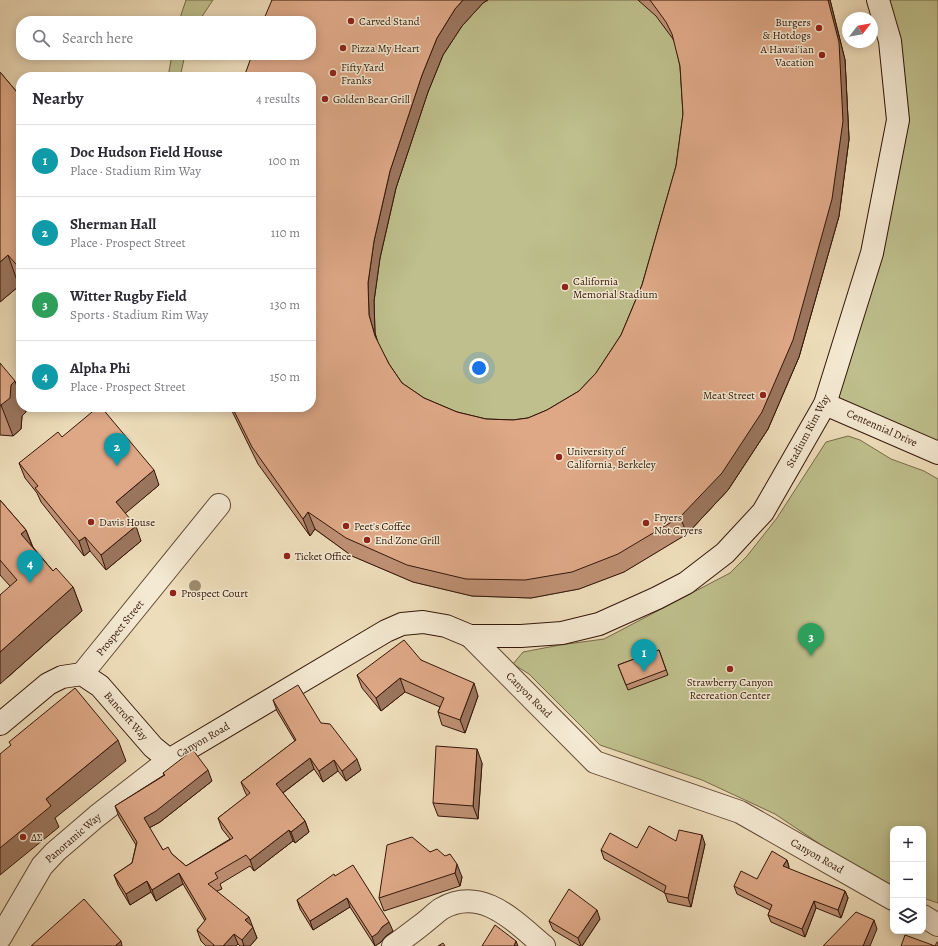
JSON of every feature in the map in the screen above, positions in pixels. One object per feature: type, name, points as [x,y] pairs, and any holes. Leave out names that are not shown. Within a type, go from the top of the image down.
[{"type":"street","name":"Stadium Rim Way","points":[[470,636],[521,636],[562,633],[599,624],[657,598],[686,583],[725,553],[763,512],[825,404],[872,253],[898,120],[890,42],[878,0]]},
{"type":"street","name":"Centennial Drive","points":[[825,404],[938,453]]},
{"type":"street","name":"Prospect Street","points":[[82,674],[219,505]]},
{"type":"street","name":"Canyon Road","points":[[169,760],[386,631],[402,624],[423,622],[446,626],[470,636],[595,762],[740,812],[891,898]]},
{"type":"street","points":[[0,724],[48,684],[62,677],[82,674]]},
{"type":"street","name":"Bancroft Way","points":[[82,674],[100,686],[153,747],[169,760]]},
{"type":"street","name":"Panoramic Way","points":[[0,938],[42,866],[51,856],[97,816],[169,760]]},
{"type":"street","points":[[393,946],[442,909],[463,900],[486,904],[502,911],[544,946]]},
{"type":"street","points":[[926,918],[938,925]]},
{"type":"green space","points":[[186,0],[213,0],[202,16],[181,16]]},
{"type":"green space","name":"California Memorial Stadium","points":[[287,0],[830,0],[845,60],[849,139],[839,216],[799,357],[768,429],[728,490],[687,534],[624,572],[579,589],[531,598],[472,596],[413,582],[352,556],[295,515],[310,412],[316,412],[316,72],[311,72],[311,60],[316,60],[316,16],[305,16]]},
{"type":"green space","points":[[878,0],[938,0],[938,453],[825,404],[898,120]]},
{"type":"green space","points":[[171,60],[184,60],[181,72],[169,72]]},
{"type":"green space","name":"Strawberry Canyon Recreation Center","points":[[848,436],[860,440],[891,459],[924,471],[938,479],[938,903],[926,899],[926,826],[890,826],[890,886],[872,879],[775,814],[702,780],[600,745],[529,674],[513,664],[523,652],[604,639],[730,573],[747,556],[777,518],[826,442]]},
{"type":"building","points":[[272,0],[463,0],[455,9],[437,38],[422,75],[390,171],[374,241],[368,283],[369,315],[375,336],[389,364],[402,383],[424,398],[457,412],[486,419],[513,420],[528,418],[547,410],[579,391],[596,373],[621,335],[642,285],[676,166],[683,114],[680,66],[672,34],[666,22],[650,0],[828,0],[839,42],[843,121],[832,199],[793,340],[762,412],[722,473],[680,517],[618,554],[572,572],[525,580],[466,579],[407,565],[346,538],[308,512],[303,519],[252,447],[234,412],[316,412],[316,72],[246,72],[250,60],[316,60],[316,16],[265,16]]},
{"type":"building","points":[[0,72],[16,91],[16,264],[8,255],[0,262]]},
{"type":"building","points":[[0,363],[15,381],[11,385],[10,398],[1,405],[0,405]]},
{"type":"building","points":[[92,412],[105,412],[154,470],[116,502],[136,526],[101,555],[85,537],[79,541],[35,488],[38,486],[19,463],[58,432],[62,437]]},
{"type":"building","points":[[0,500],[26,530],[21,534],[53,571],[56,568],[73,587],[0,652],[0,595],[17,580],[0,560]]},
{"type":"building","points":[[404,640],[421,660],[474,683],[460,720],[438,712],[444,698],[400,678],[376,698],[357,675]]},
{"type":"building","points":[[659,650],[666,670],[626,685],[618,665]]},
{"type":"building","points":[[298,685],[321,723],[330,724],[357,759],[342,771],[334,760],[319,771],[310,758],[276,784],[305,821],[291,832],[289,830],[250,860],[246,855],[215,873],[218,878],[208,884],[249,917],[245,920],[253,927],[242,940],[234,934],[223,946],[215,946],[197,930],[206,919],[179,873],[152,890],[147,881],[126,894],[114,875],[132,863],[137,842],[115,806],[165,775],[163,773],[193,750],[208,770],[156,811],[144,818],[163,850],[168,847],[172,854],[186,866],[233,838],[218,818],[250,793],[241,782],[296,740],[273,700]]},
{"type":"building","points":[[75,688],[118,740],[46,799],[51,806],[0,848],[0,754],[11,745],[9,742]]},
{"type":"building","points":[[436,746],[477,749],[473,806],[433,803]]},
{"type":"building","points":[[649,826],[676,841],[679,830],[702,835],[688,898],[664,893],[666,886],[601,850],[610,833],[637,848]]},
{"type":"building","points":[[412,837],[430,852],[437,849],[445,856],[450,854],[457,864],[455,873],[379,898],[387,845]]},
{"type":"building","points":[[772,851],[787,860],[783,866],[845,891],[838,910],[814,901],[802,929],[768,915],[772,905],[734,886],[741,871],[757,879]]},
{"type":"building","points":[[353,865],[389,922],[372,937],[347,898],[310,921],[297,900],[334,874],[335,876]]},
{"type":"building","points":[[569,889],[597,910],[578,938],[549,921]]},
{"type":"building","points":[[84,899],[121,941],[115,946],[31,946]]},
{"type":"building","points":[[856,912],[874,920],[863,946],[823,946]]},
{"type":"building","points":[[495,925],[516,941],[514,946],[482,946]]},
{"type":"building","points":[[905,935],[935,946],[901,946]]},
{"type":"building","points":[[443,943],[445,946],[438,946]]},
{"type":"place","name":"Carved Stand","points":[[351,21]]},
{"type":"place","name":"Burgers & Hotdogs","points":[[819,28]]},
{"type":"place","name":"Pizza My Heart","points":[[343,48]]},
{"type":"place","name":"A Hawai'ian Vacation","points":[[822,55]]},
{"type":"place","name":"Fifty Yard Franks","points":[[333,73]]},
{"type":"place","name":"Golden Bear Grill","points":[[325,99]]},
{"type":"place","name":"California Memorial Stadium","points":[[565,287]]},
{"type":"place","name":"Meat Street","points":[[763,395]]},
{"type":"place","name":"University of California, Berkeley","points":[[559,457]]},
{"type":"place","name":"Sherman Hall","points":[[117,466]]},
{"type":"place","name":"Davis House","points":[[91,522]]},
{"type":"place","name":"Fryers Not Cryers","points":[[646,523]]},
{"type":"place","name":"Peet's Coffee","points":[[346,526]]},
{"type":"place","name":"End Zone Grill","points":[[367,540]]},
{"type":"place","name":"Ticket Office","points":[[287,556]]},
{"type":"place","name":"Alpha Phi","points":[[30,583]]},
{"type":"place","name":"Prospect Court","points":[[173,593]]},
{"type":"place","name":"Witter Rugby Field","points":[[811,656]]},
{"type":"place","name":"Strawberry Canyon Recreation Center","points":[[730,669]]},
{"type":"place","name":"Doc Hudson Field House","points":[[644,672]]},
{"type":"place","name":"ΔΣ","points":[[23,837]]}]
